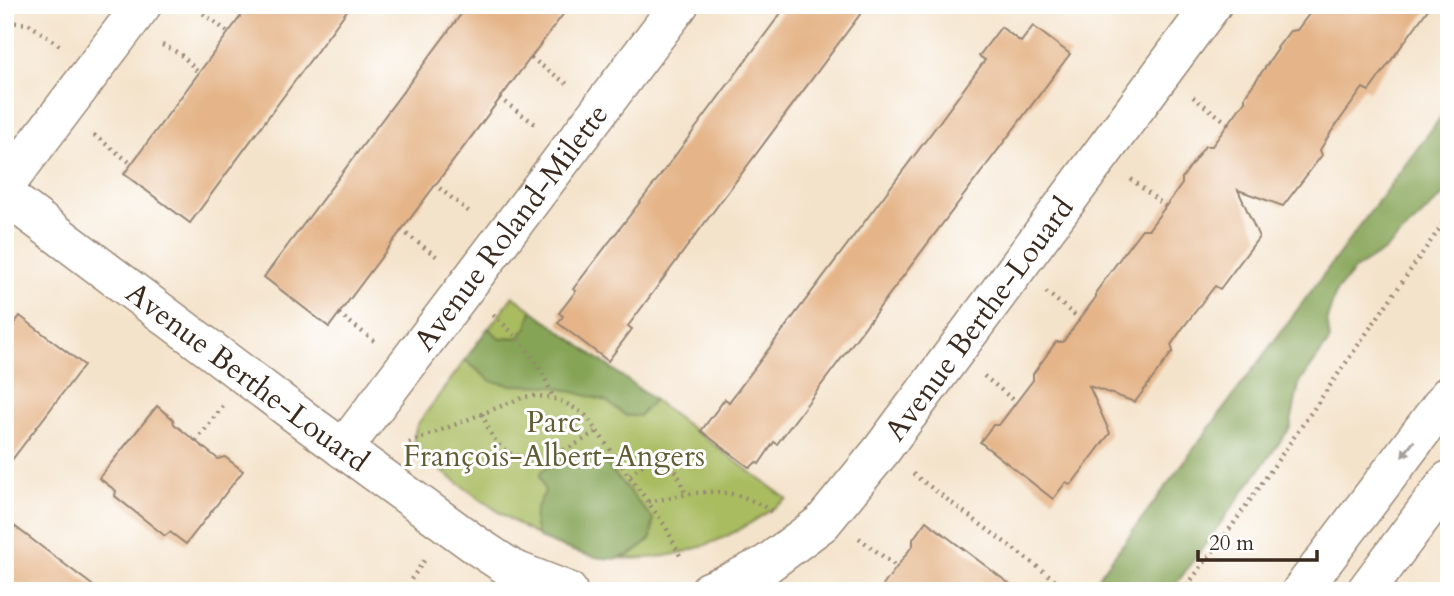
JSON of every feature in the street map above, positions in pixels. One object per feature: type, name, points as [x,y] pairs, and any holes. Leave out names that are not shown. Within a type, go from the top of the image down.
[{"type":"street","points":[[5,186],[142,5]]},
{"type":"street","name":"Avenue Roland-Milette","points":[[343,450],[679,5]]},
{"type":"street","name":"Avenue Berthe-Louard","points":[[709,591],[766,564],[822,523],[881,451],[1212,5]]},
{"type":"street","name":"Avenue Berthe-Louard","points":[[5,195],[343,450],[496,560],[532,578],[568,591]]},
{"type":"street","points":[[1301,591],[1449,395]]},
{"type":"street","points":[[1366,591],[1449,480]]},
{"type":"path","points":[[192,5],[229,33]]},
{"type":"path","points":[[8,22],[29,24],[63,48]]},
{"type":"path","points":[[159,44],[176,49],[186,56],[198,74]]},
{"type":"path","points":[[531,58],[571,88]]},
{"type":"path","points":[[1192,96],[1229,124]]},
{"type":"path","points":[[499,97],[540,128]]},
{"type":"path","points":[[92,134],[132,164]]},
{"type":"path","points":[[1131,179],[1165,206]]},
{"type":"path","points":[[434,184],[474,215]]},
{"type":"path","points":[[1183,591],[1232,526],[1449,215]]},
{"type":"path","points":[[401,230],[441,260]]},
{"type":"path","points":[[1046,292],[1080,319]]},
{"type":"path","points":[[339,314],[378,344]]},
{"type":"path","points":[[493,315],[529,350],[542,369],[553,398]]},
{"type":"path","points":[[5,324],[11,328]]},
{"type":"path","points":[[984,376],[1016,402]]},
{"type":"path","points":[[409,443],[524,397],[553,398],[572,405],[586,416],[630,475],[666,527],[681,558]]},
{"type":"path","points":[[197,441],[223,406]]},
{"type":"path","points":[[482,414],[499,446],[523,458],[532,455],[556,455],[596,431]]},
{"type":"path","points":[[630,475],[649,461],[663,459],[677,470],[685,494]]},
{"type":"path","points":[[911,473],[1070,591]]},
{"type":"path","points":[[648,502],[700,491],[728,492],[744,497],[776,514]]},
{"type":"path","points":[[859,538],[897,567]]},
{"type":"path","points":[[402,591],[426,558]]},
{"type":"green space","points":[[1449,106],[1449,190],[1385,250],[1354,270],[1336,292],[1327,319],[1330,340],[1299,384],[1290,428],[1171,591],[1088,591]]},
{"type":"green space","name":"Parc François-Albert-Angers","points":[[513,296],[787,499],[722,539],[686,552],[647,558],[603,557],[569,550],[534,534],[432,465],[414,444],[417,425]]},
{"type":"green space","points":[[532,310],[654,400],[639,416],[626,416],[606,401],[552,386],[510,385],[491,381],[465,360],[488,328],[501,339],[519,337],[527,327]]},
{"type":"green space","points":[[588,453],[606,464],[653,519],[651,538],[628,555],[610,559],[589,556],[539,538],[536,531],[535,514],[545,492],[541,472],[560,461]]},
{"type":"building","points":[[249,5],[351,5],[190,223],[124,174]]},
{"type":"building","points":[[468,5],[570,5],[329,327],[264,277]]},
{"type":"building","points":[[787,5],[867,5],[628,326],[632,329],[608,361],[558,323],[563,316],[559,313],[576,291],[573,289]]},
{"type":"building","points":[[1316,5],[1431,5],[1369,91],[1363,88],[1331,132],[1320,150],[1322,155],[1283,206],[1238,190],[1259,237],[1220,289],[1215,286],[1182,329],[1171,345],[1173,351],[1135,402],[1089,386],[1110,433],[1071,485],[1066,482],[1053,499],[980,442],[993,425],[999,425],[1033,380],[1033,374],[1056,342],[1063,342],[1126,250],[1142,229],[1149,229],[1182,184],[1182,178],[1205,146],[1212,146],[1245,101],[1245,96],[1277,48],[1290,31],[1297,30]]},
{"type":"building","points":[[1033,26],[1070,54],[777,444],[774,442],[759,464],[756,462],[750,468],[701,431],[725,399],[729,402],[938,124],[985,60],[979,56],[1001,27],[1021,42]]},
{"type":"building","points":[[20,316],[84,365],[5,469],[5,336]]},
{"type":"building","points":[[157,406],[173,419],[174,424],[218,459],[225,457],[243,471],[186,544],[170,532],[165,536],[115,496],[116,491],[99,478]]},
{"type":"building","points":[[5,519],[100,591],[5,591]]},
{"type":"building","points":[[926,521],[1019,591],[879,591],[913,545],[913,539]]}]
